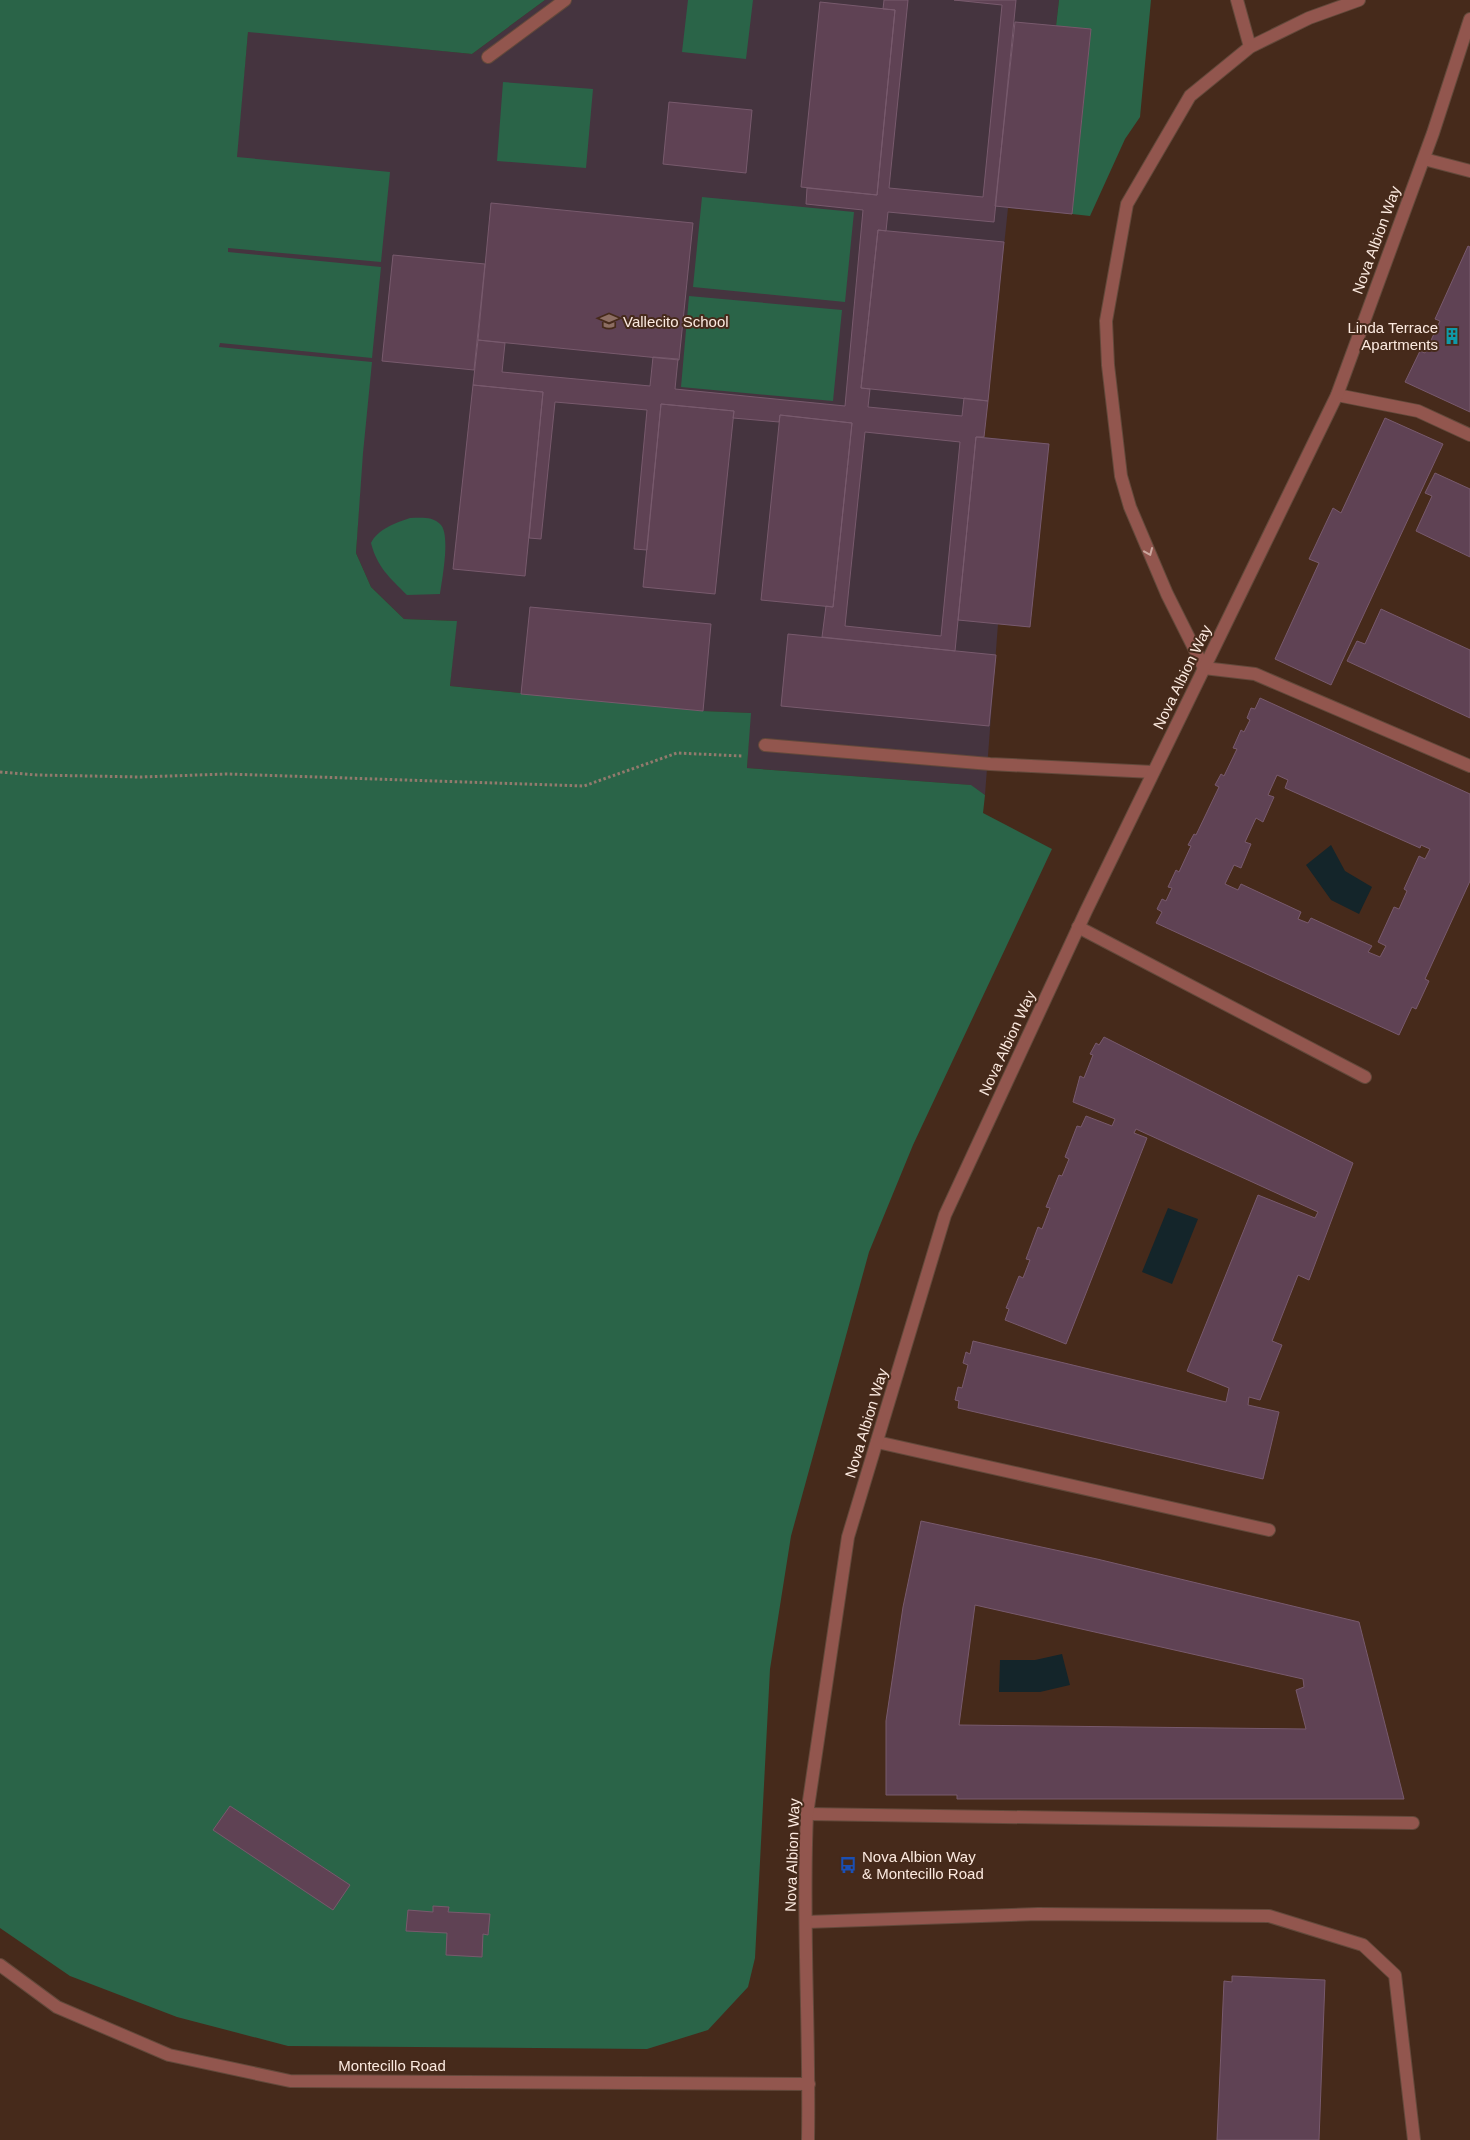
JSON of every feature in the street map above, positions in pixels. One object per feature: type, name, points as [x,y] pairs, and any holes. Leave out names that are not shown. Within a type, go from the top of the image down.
[{"type":"street","points":[[488,57],[565,0]]},
{"type":"street","points":[[1237,0],[1250,47]]},
{"type":"street","points":[[1359,0],[1309,18],[1250,47],[1190,96],[1127,204],[1106,321],[1115,435],[1121,476],[1130,507],[1167,594],[1204,668],[1255,674],[1470,766]]},
{"type":"street","name":"Nova Albion Way","points":[[808,2140],[809,2084],[805,1854],[807,1814],[848,1537],[945,1215],[1078,927],[1337,395],[1424,159],[1470,19]]},
{"type":"street","points":[[1424,159],[1470,172]]},
{"type":"street","points":[[1337,395],[1418,412],[1470,435]]},
{"type":"street","points":[[765,745],[990,764],[1153,772]]},
{"type":"street","points":[[1078,927],[1365,1077]]},
{"type":"street","points":[[877,1442],[1269,1530]]},
{"type":"street","points":[[807,1814],[1413,1823]]},
{"type":"street","points":[[806,1922],[1038,1914],[1270,1916],[1363,1945],[1395,1975],[1414,2140]]},
{"type":"street","name":"Montecillo Road","points":[[0,1966],[57,2008],[169,2055],[290,2080],[809,2084]]},
{"type":"path","points":[[0,772],[37,775],[141,777],[227,774],[584,786],[677,753],[752,757],[765,745]]},
{"type":"shaded area","name":"Vallecito School","points":[[545,0],[1059,0],[1056,26],[1091,29],[1072,214],[1008,208],[984,437],[1049,444],[1030,627],[998,624],[985,795],[970,785],[747,768],[750,713],[703,711],[450,686],[456,621],[404,619],[371,587],[356,553],[362,453],[210,438],[248,31],[472,54]]},
{"type":"shaded area","points":[[1331,845],[1345,871],[1372,887],[1359,914],[1331,900],[1306,865]]},
{"type":"shaded area","points":[[1168,1208],[1198,1219],[1172,1284],[1142,1272]]},
{"type":"shaded area","points":[[1062,1654],[1070,1685],[1040,1692],[999,1692],[1000,1660],[1035,1660]]},
{"type":"green space","points":[[0,0],[545,0],[472,54],[248,32],[237,157],[390,172],[381,262],[228,248],[228,252],[381,267],[372,358],[220,343],[219,347],[372,362],[356,553],[371,587],[404,619],[457,621],[450,686],[703,711],[751,713],[747,768],[971,785],[985,795],[983,813],[1052,849],[913,1145],[869,1252],[791,1536],[770,1669],[755,1958],[748,1987],[708,2030],[647,2049],[288,2046],[177,2017],[70,1976],[0,1928]]},
{"type":"green space","points":[[688,0],[753,0],[746,59],[682,52]]},
{"type":"green space","points":[[1059,0],[1151,0],[1140,117],[1125,139],[1090,216],[1072,214],[1091,29],[1056,26]]},
{"type":"green space","points":[[503,82],[593,89],[586,168],[497,161]]},
{"type":"green space","points":[[702,197],[854,212],[845,302],[693,287]]},
{"type":"green space","points":[[689,296],[842,310],[833,401],[681,387]]},
{"type":"green space","points":[[410,518],[426,518],[437,521],[443,529],[445,557],[440,594],[407,595],[385,572],[377,559],[371,543],[374,538],[382,530]]},
{"type":"building","points":[[884,0],[908,0],[889,188],[983,197],[1002,5],[954,0],[1016,0],[994,222],[888,212],[886,231],[878,230],[861,388],[870,389],[868,407],[962,416],[964,398],[988,401],[984,437],[976,437],[955,651],[822,637],[826,606],[833,607],[852,423],[780,415],[779,422],[733,418],[734,411],[661,404],[647,550],[634,549],[647,410],[555,402],[541,539],[529,538],[543,392],[473,385],[478,340],[505,343],[502,372],[650,386],[653,357],[678,359],[675,389],[845,406],[863,210],[806,204],[807,188],[877,195],[895,10],[883,9]],"holes":[[[865,432],[960,442],[941,636],[845,626]]]},
{"type":"building","points":[[820,2],[895,10],[877,195],[801,187]]},
{"type":"building","points":[[1015,22],[1091,29],[1072,214],[995,206]]},
{"type":"building","points":[[669,102],[752,110],[746,173],[663,164]]},
{"type":"building","points":[[491,203],[693,223],[679,360],[478,340]]},
{"type":"building","points":[[878,230],[1004,242],[988,401],[861,388]]},
{"type":"building","name":"Linda Terrace Apartments","points":[[1468,246],[1470,247],[1470,412],[1405,382],[1420,351],[1425,353],[1440,321],[1435,319]]},
{"type":"building","points":[[393,255],[485,264],[474,370],[382,361]]},
{"type":"building","points":[[473,385],[543,392],[525,576],[453,569]]},
{"type":"building","points":[[661,404],[734,411],[715,594],[643,587]]},
{"type":"building","points":[[780,415],[852,423],[833,607],[761,600]]},
{"type":"building","points":[[1385,418],[1443,444],[1331,685],[1275,659],[1319,563],[1309,559],[1333,508],[1341,513]]},
{"type":"building","points":[[976,437],[1049,444],[1030,627],[958,620]]},
{"type":"building","points":[[1435,473],[1470,489],[1470,557],[1416,531],[1432,496],[1425,493]]},
{"type":"building","points":[[530,607],[711,624],[703,711],[521,694]]},
{"type":"building","points":[[1381,609],[1470,650],[1470,718],[1347,661],[1357,641],[1365,644]]},
{"type":"building","points":[[788,634],[996,655],[989,726],[781,706]]},
{"type":"building","points":[[1260,698],[1470,794],[1470,881],[1425,979],[1429,981],[1416,1009],[1412,1007],[1399,1035],[1156,923],[1162,912],[1157,909],[1162,899],[1166,901],[1172,888],[1168,887],[1176,870],[1179,872],[1191,846],[1188,845],[1194,834],[1196,835],[1219,787],[1215,785],[1221,774],[1224,776],[1237,749],[1233,748],[1241,730],[1244,732],[1250,720],[1247,718],[1251,708],[1255,709]],"holes":[[[1277,775],[1288,780],[1285,788],[1420,848],[1421,845],[1430,849],[1425,859],[1419,856],[1404,889],[1407,891],[1399,909],[1394,907],[1378,942],[1386,946],[1380,957],[1368,952],[1372,946],[1311,918],[1308,923],[1298,919],[1301,912],[1241,884],[1238,890],[1225,884],[1234,865],[1241,868],[1251,844],[1245,842],[1256,818],[1263,822],[1274,797],[1268,795]]]},
{"type":"building","points":[[1104,1037],[1353,1163],[1309,1280],[1298,1275],[1272,1341],[1282,1345],[1260,1400],[1249,1397],[1248,1405],[1279,1412],[1263,1479],[958,1408],[959,1401],[955,1400],[958,1387],[962,1388],[968,1365],[963,1363],[966,1352],[970,1354],[973,1341],[1226,1402],[1229,1388],[1187,1371],[1258,1195],[1315,1218],[1318,1212],[1136,1129],[1134,1133],[1147,1138],[1066,1344],[1005,1320],[1009,1309],[1006,1308],[1019,1276],[1023,1278],[1030,1260],[1026,1259],[1038,1227],[1042,1229],[1050,1208],[1046,1207],[1059,1175],[1062,1176],[1069,1159],[1065,1157],[1077,1126],[1081,1127],[1086,1116],[1112,1126],[1115,1119],[1073,1102],[1080,1076],[1084,1078],[1093,1055],[1090,1054],[1096,1043],[1099,1045]]},
{"type":"building","points":[[921,1521],[1097,1559],[1359,1622],[1404,1799],[957,1799],[957,1795],[886,1795],[886,1721],[903,1607]],"holes":[[[975,1605],[1303,1679],[1304,1687],[1296,1690],[1306,1729],[959,1725]]]},
{"type":"building","points":[[230,1806],[350,1885],[333,1910],[213,1830]]},
{"type":"building","points":[[433,1906],[449,1907],[448,1912],[490,1914],[488,1935],[483,1934],[482,1957],[446,1955],[447,1933],[406,1931],[408,1910],[433,1912]]},
{"type":"building","points":[[1232,1976],[1325,1980],[1319,2140],[1217,2140],[1224,1981],[1232,1982]]},
{"type":"place","name":"Vallecito School","points":[[609,321]]},
{"type":"place","name":"Linda Terrace Apartments","points":[[1452,336]]},
{"type":"place","name":"Nova Albion Way & Montecillo Road","points":[[848,1865]]}]
